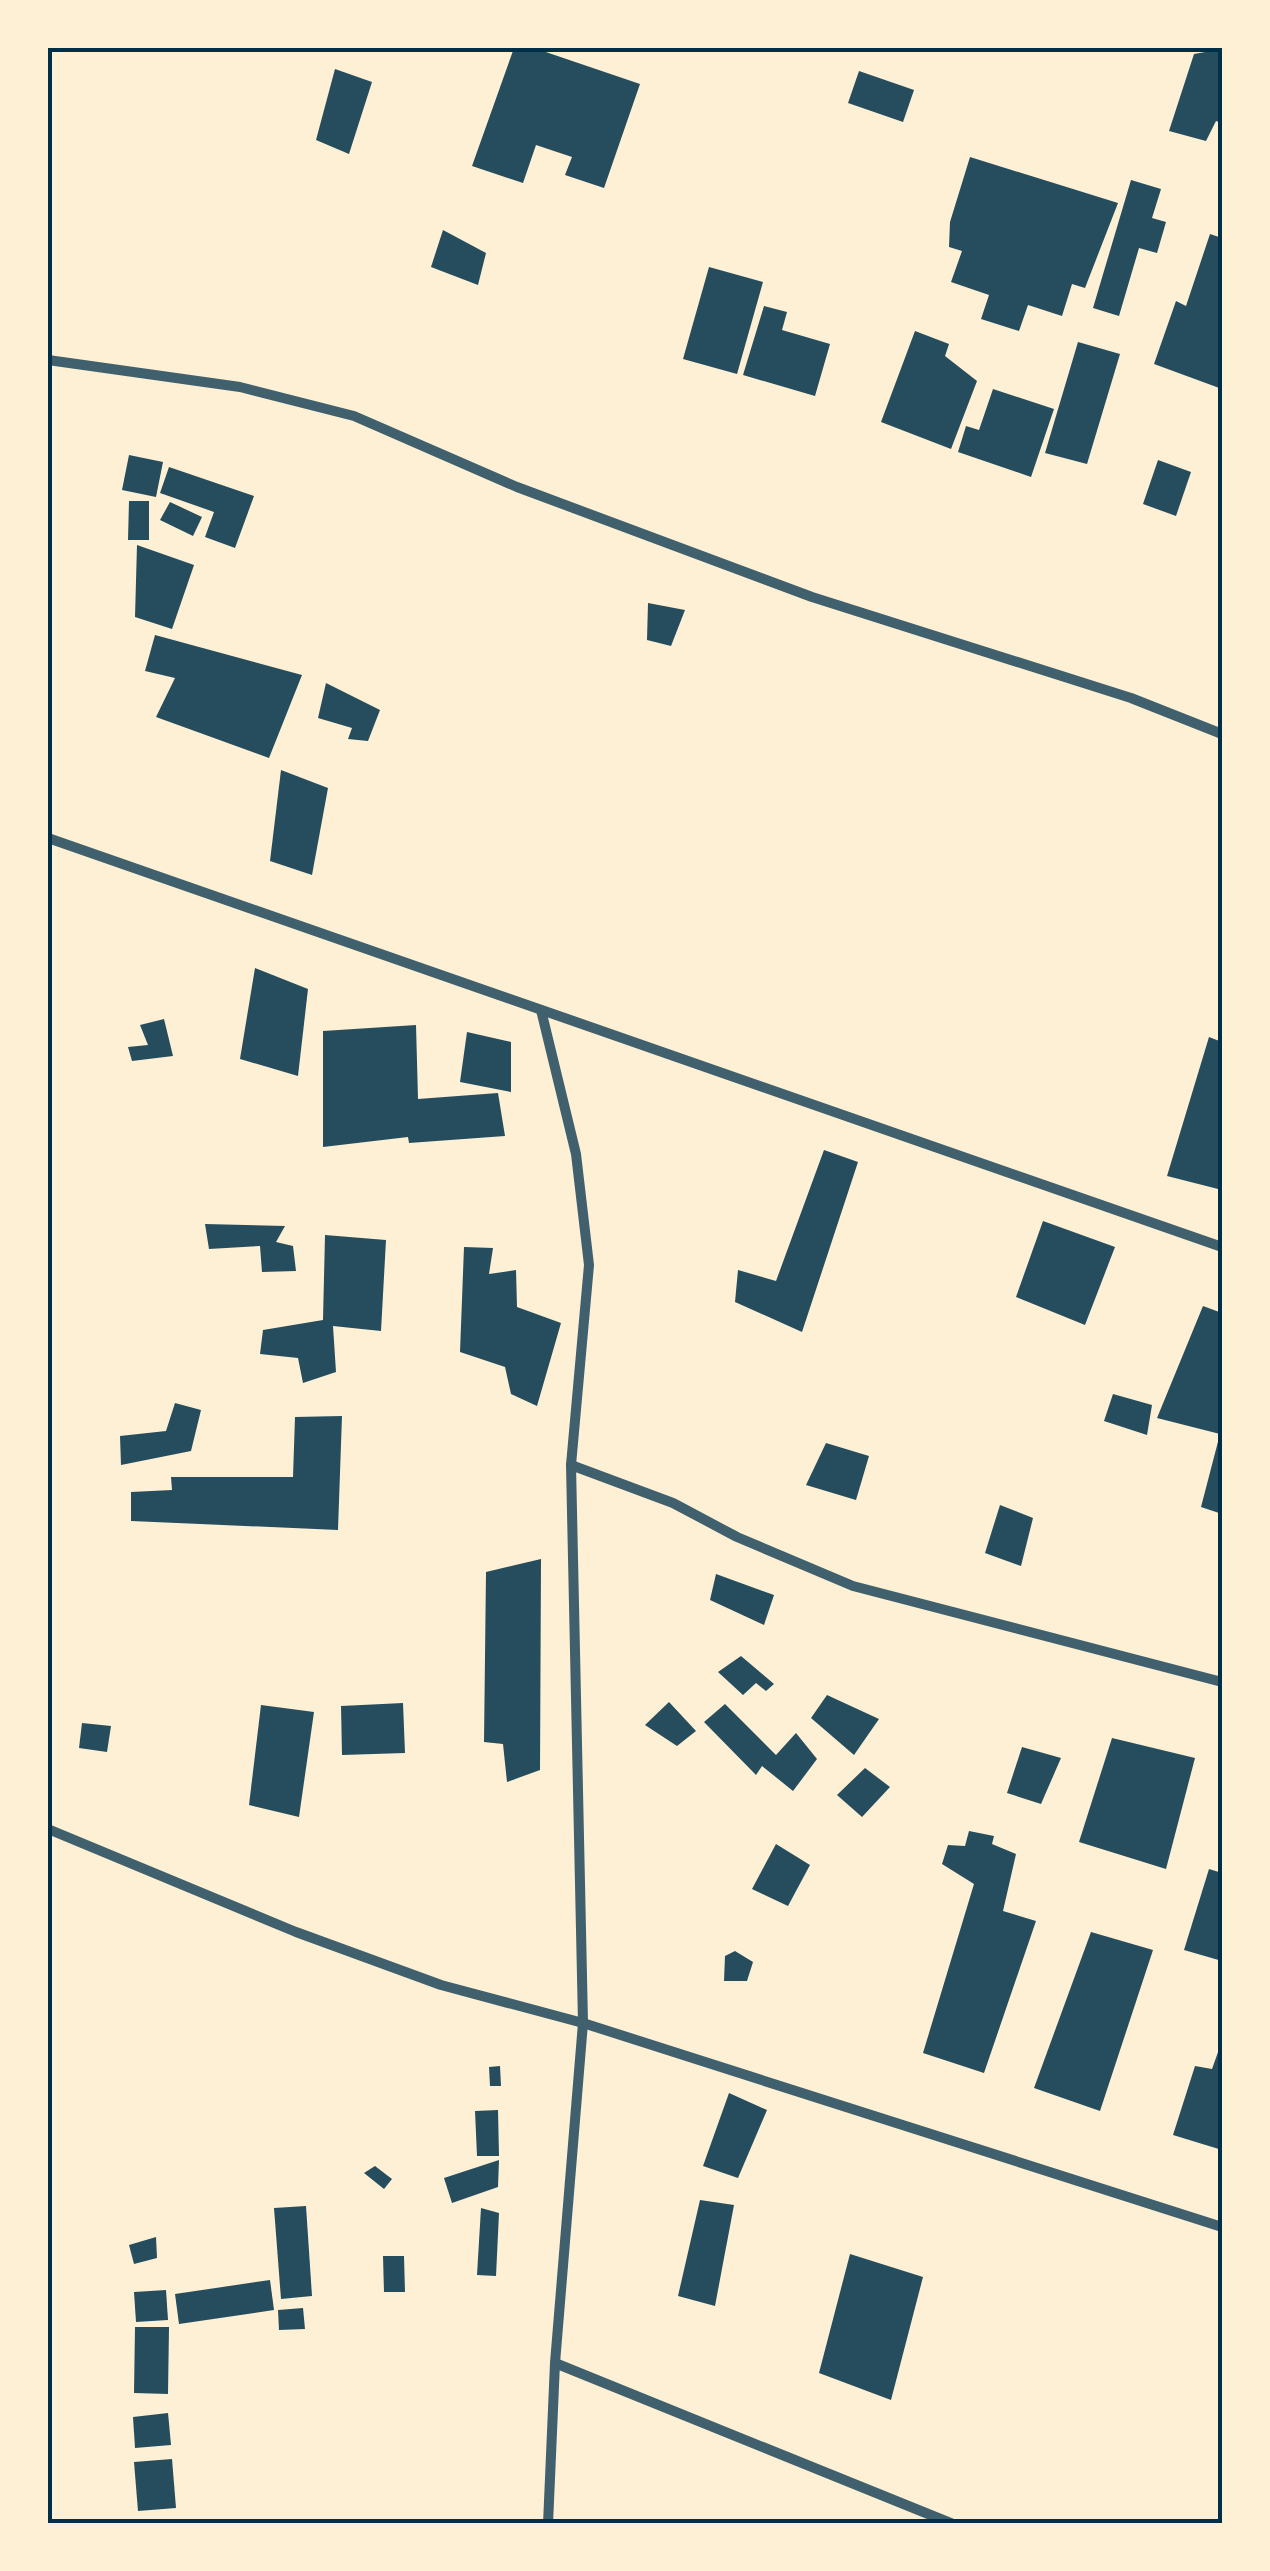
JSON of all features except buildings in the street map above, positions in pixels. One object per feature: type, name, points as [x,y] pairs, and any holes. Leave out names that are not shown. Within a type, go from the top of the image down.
[{"type":"street","points":[[48,360],[240,386],[354,416],[518,487],[793,590],[1131,698],[1222,734]]},
{"type":"street","points":[[48,838],[1222,1247]]},
{"type":"street","points":[[541,1010],[576,1154],[589,1265],[571,1465],[583,2023],[555,2363],[548,2524]]},
{"type":"street","points":[[571,1465],[673,1503],[737,1538],[852,1586],[1222,1682]]},
{"type":"street","points":[[48,1829],[194,1886],[296,1932],[441,1985],[583,2023],[1222,2226]]},
{"type":"street","points":[[555,2363],[953,2524]]}]
